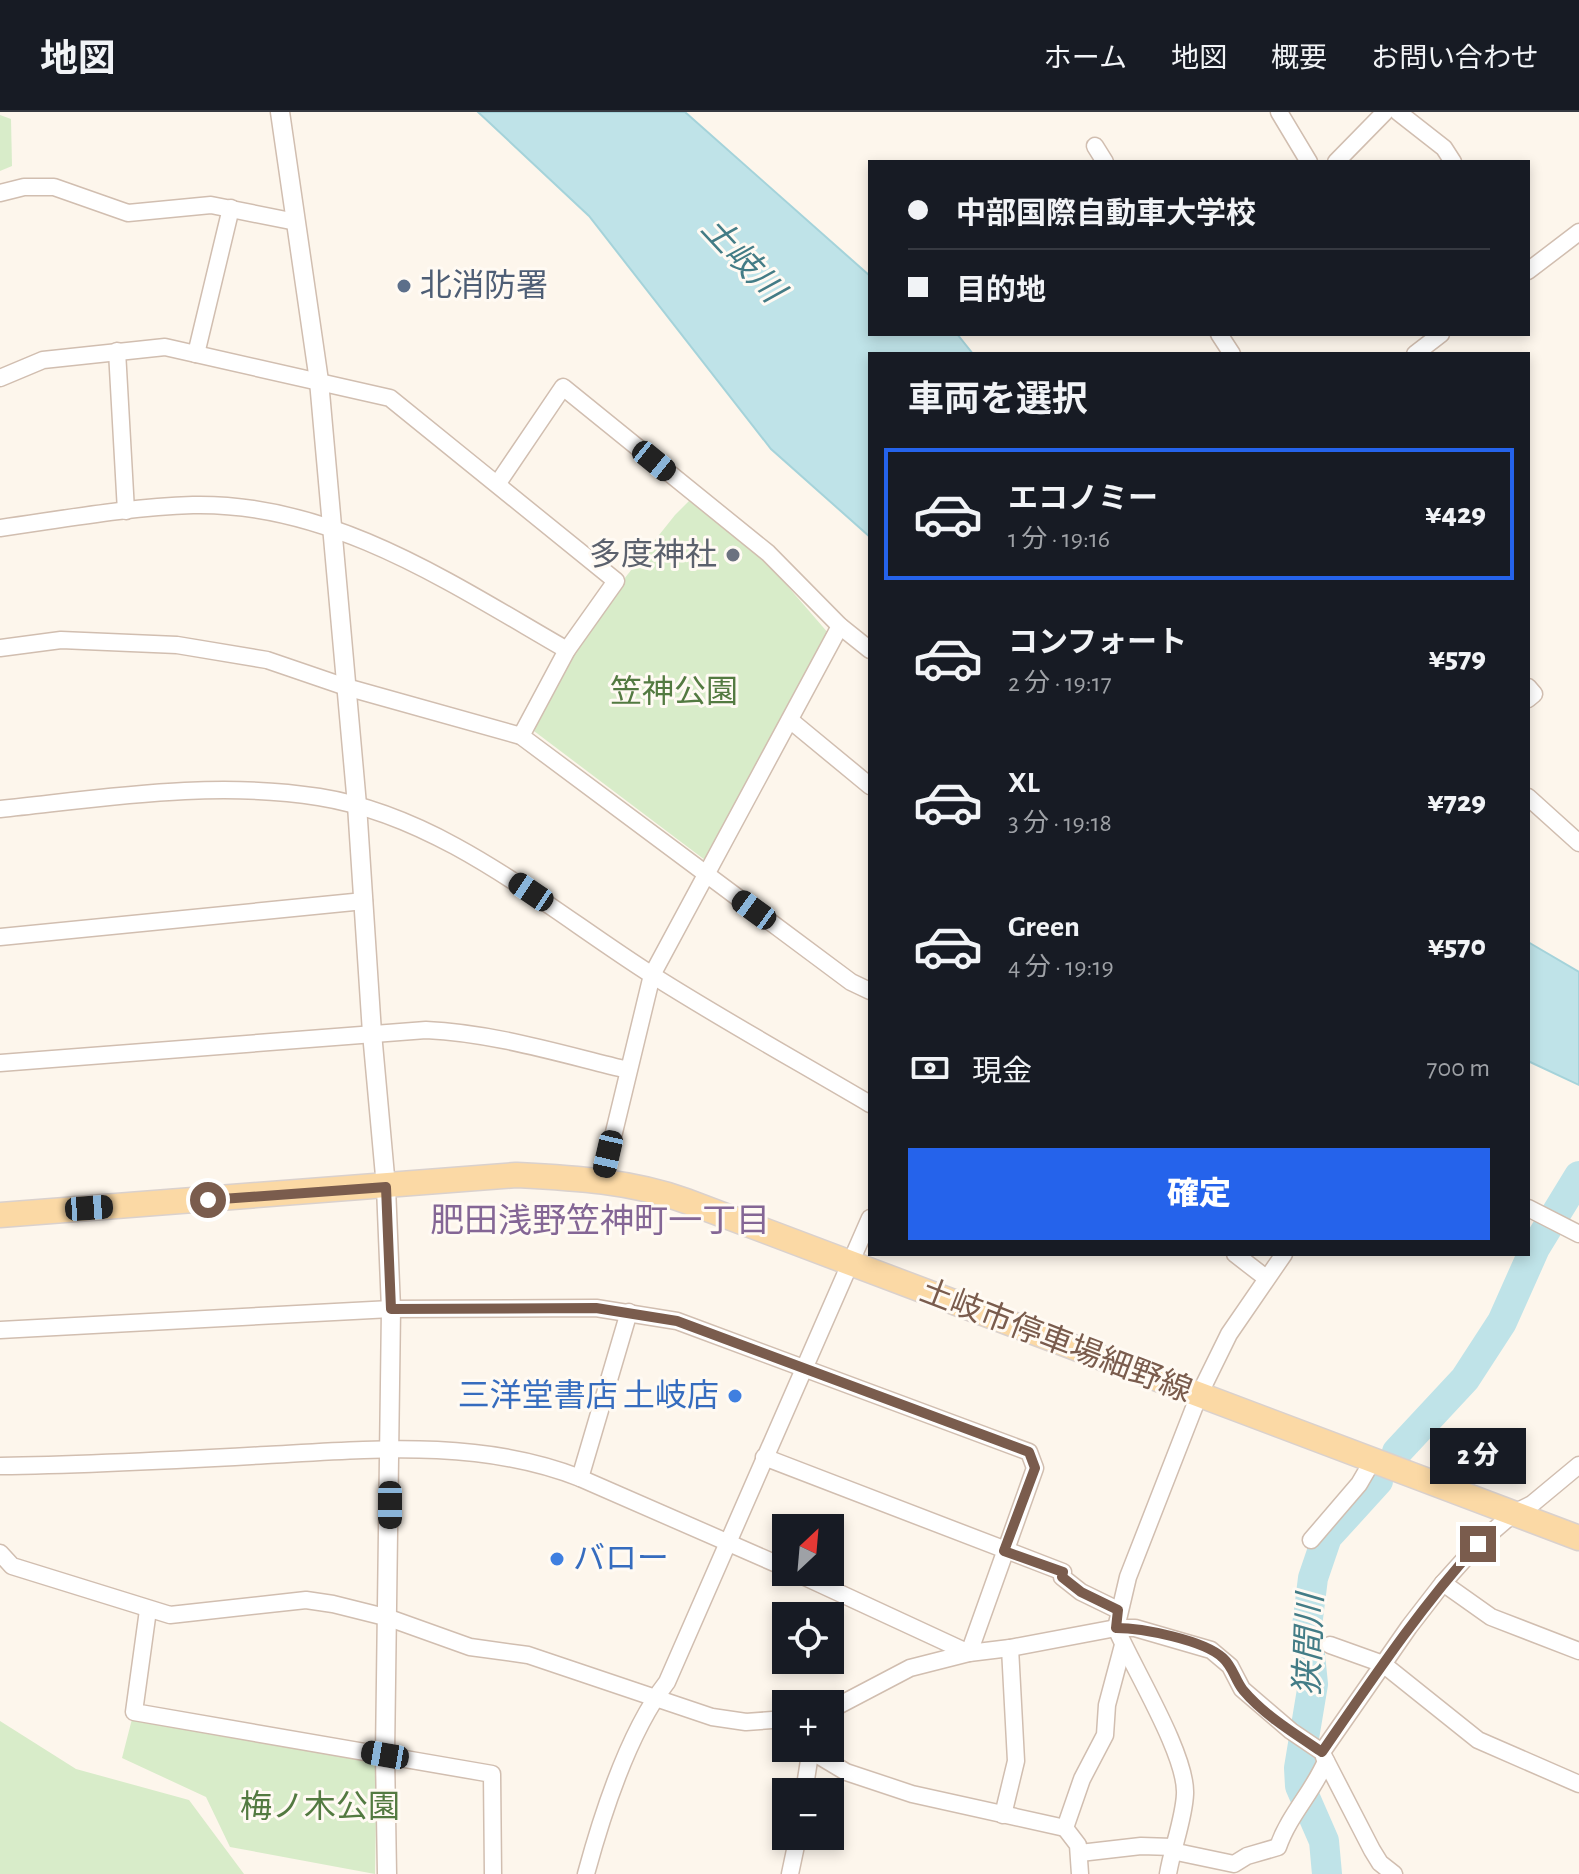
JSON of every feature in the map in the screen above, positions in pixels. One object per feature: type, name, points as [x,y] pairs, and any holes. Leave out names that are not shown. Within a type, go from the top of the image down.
[{"type":"main road","name":"土岐市停車場細野線","points":[[0,1215],[516,1175],[602,1182],[665,1193],[1579,1538]]},
{"type":"street","points":[[280,112],[319,381],[357,805],[386,1187],[391,1309],[385,1755],[387,1874]]},
{"type":"street","points":[[1279,112],[1308,160]]},
{"type":"street","points":[[1338,160],[1385,112]]},
{"type":"street","points":[[1398,112],[1444,148],[1452,160]]},
{"type":"street","points":[[1095,146],[1104,160]]},
{"type":"street","points":[[0,193],[24,187],[54,187],[128,213],[211,205],[295,216]]},
{"type":"street","points":[[196,354],[231,208]]},
{"type":"street","points":[[1530,269],[1579,232]]},
{"type":"street","points":[[1417,352],[1434,336]]},
{"type":"street","points":[[0,378],[43,360],[165,347],[390,398],[616,581],[567,650],[521,736]]},
{"type":"street","points":[[117,351],[126,511]]},
{"type":"street","points":[[498,483],[563,387],[768,553],[840,626],[868,648]]},
{"type":"street","points":[[0,528],[194,505],[246,508],[332,527],[424,568],[567,650]]},
{"type":"street","points":[[602,1182],[652,975],[840,626]]},
{"type":"street","points":[[0,648],[61,640],[177,645],[267,660],[346,687],[521,736],[851,982],[868,990]]},
{"type":"street","points":[[790,720],[868,784]]},
{"type":"street","points":[[0,809],[171,791],[263,790],[357,805],[432,835],[507,876],[652,975],[868,1103]]},
{"type":"street","points":[[1530,799],[1579,843]]},
{"type":"street","points":[[0,937],[364,901]]},
{"type":"street","points":[[0,1063],[372,1033],[458,1031],[628,1070]]},
{"type":"street","points":[[1530,1209],[1579,1234]]},
{"type":"street","points":[[586,1874],[624,1762],[654,1699],[667,1682],[868,1222]]},
{"type":"street","points":[[1238,1256],[1266,1278]]},
{"type":"street","points":[[1168,1874],[1185,1794],[1182,1773],[1172,1742],[1116,1628],[1118,1610],[1199,1395],[1229,1334],[1282,1256]]},
{"type":"street","points":[[0,1330],[391,1309],[596,1308],[677,1321],[1029,1452],[1035,1468],[969,1653]]},
{"type":"street","points":[[580,1478],[629,1312]]},
{"type":"street","points":[[0,1466],[77,1465],[391,1448],[511,1457],[580,1478],[772,1562]]},
{"type":"street","points":[[764,1457],[1063,1572],[1062,1577],[1071,1585],[1118,1610]]},
{"type":"street","points":[[1311,1540],[1359,1484],[1373,1460]]},
{"type":"street","points":[[1080,1853],[1141,1846],[1172,1849],[1234,1864],[1247,1856],[1278,1847],[1286,1825],[1312,1789],[1320,1753],[1443,1583],[1478,1544],[1579,1465]]},
{"type":"street","points":[[0,1553],[12,1566],[170,1615],[306,1600],[389,1618],[470,1647],[528,1655],[712,1717],[735,1721],[772,1720]]},
{"type":"street","points":[[1443,1583],[1491,1617],[1579,1651]]},
{"type":"street","points":[[824,1586],[969,1653]]},
{"type":"street","points":[[148,1610],[134,1712],[492,1774],[493,1874]]},
{"type":"street","points":[[844,1703],[910,1668],[969,1653],[1116,1628],[1135,1628],[1211,1650],[1230,1666],[1242,1689],[1320,1753],[1372,1850],[1380,1863],[1394,1874]]},
{"type":"street","points":[[1065,1828],[1082,1779],[1105,1735],[1107,1705],[1123,1645]]},
{"type":"street","points":[[1330,1645],[1383,1664],[1478,1740],[1579,1784]]},
{"type":"street","points":[[1003,1815],[1016,1761],[1010,1648]]},
{"type":"street","points":[[830,1762],[846,1772],[934,1800],[1065,1828],[1074,1837],[1080,1853],[1080,1874]]},
{"type":"street","points":[[790,1874],[795,1850]]},
{"type":"green space","points":[[0,115],[11,119],[12,166],[0,171]]},
{"type":"green space","name":"笠神公園","points":[[691,499],[765,560],[829,634],[705,860],[526,725],[585,628]]},
{"type":"green space","name":"梅ノ木公園","points":[[132,1719],[377,1760],[375,1874],[230,1847],[206,1797],[122,1758]]},
{"type":"green space","points":[[0,1721],[76,1769],[189,1800],[244,1874],[0,1874]]},
{"type":"water","name":"土岐川","points":[[478,112],[685,112],[868,274],[868,336],[959,336],[971,352],[868,352],[868,535],[771,449],[589,216]]},
{"type":"water","points":[[1530,943],[1579,972],[1579,1085],[1530,1062]]},
{"type":"waterway","name":"狭間川","points":[[1397,1452],[1465,1379],[1502,1322],[1535,1248],[1579,1176]]},
{"type":"waterway","name":"狭間川","points":[[1327,1874],[1324,1841],[1300,1786],[1299,1768],[1313,1684],[1307,1626],[1313,1578],[1327,1537],[1378,1481]]},
{"type":"place","name":"北消防署","points":[[404,286]]},
{"type":"place","name":"多度神社","points":[[733,555]]},
{"type":"place","name":"三洋堂書店 土岐店","points":[[735,1396]]},
{"type":"place","name":"バロー","points":[[557,1559]]},
{"type":"district","name":"肥田浅野笠神町一丁目","points":[[600,1222]]},
{"type":"route","points":[[208,1200],[386,1187],[391,1309],[596,1308],[677,1321],[1029,1452],[1035,1468],[1004,1551],[1014,1552],[1063,1572],[1062,1577],[1081,1592],[1118,1610],[1116,1628],[1135,1628],[1211,1650],[1230,1666],[1242,1689],[1291,1731],[1322,1752],[1409,1627],[1478,1544]]}]
